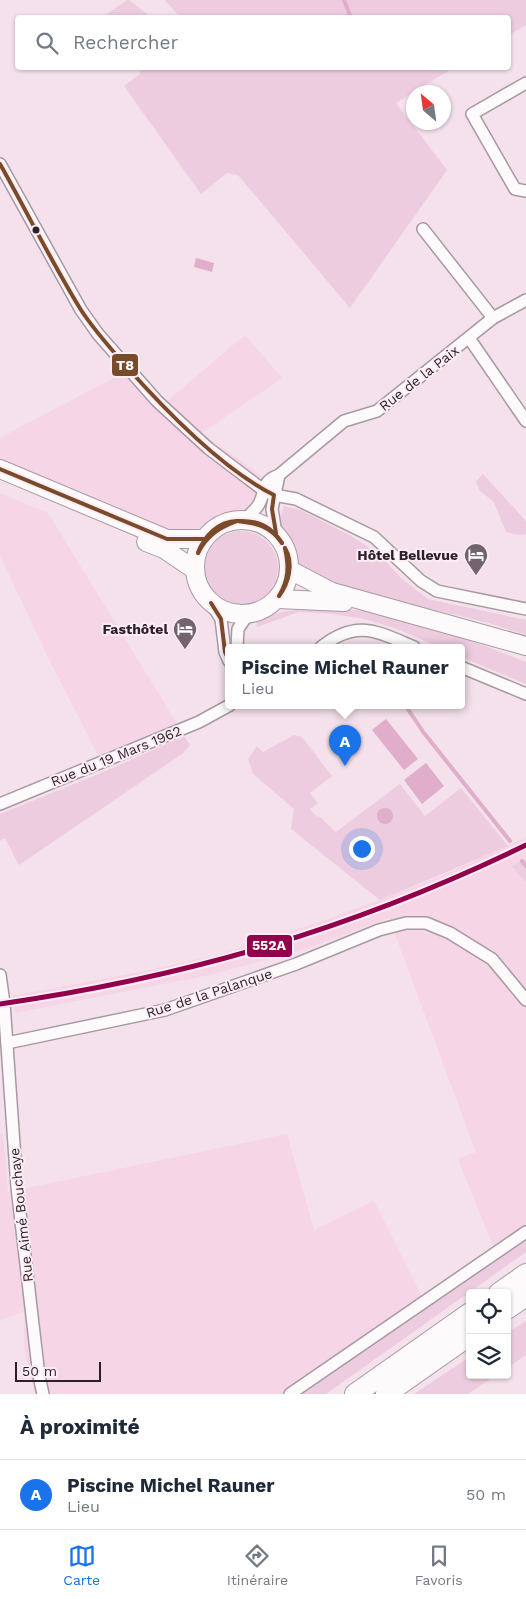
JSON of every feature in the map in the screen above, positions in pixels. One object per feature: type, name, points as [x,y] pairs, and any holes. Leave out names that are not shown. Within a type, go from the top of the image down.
[{"type":"highway","points":[[505,1289],[526,1274]]},
{"type":"highway","points":[[511,1306],[526,1296]]},
{"type":"highway","points":[[511,1319],[526,1310]]},
{"type":"highway","points":[[355,1394],[466,1316]]},
{"type":"highway","points":[[386,1394],[466,1339]]},
{"type":"main road","points":[[0,469],[167,539],[204,539]]},
{"type":"main road","points":[[0,482],[164,549],[195,570]]},
{"type":"main road","points":[[245,520],[262,524],[276,533],[284,544],[289,557],[290,570],[286,586],[278,599],[259,612],[235,614],[222,610],[203,593],[195,570],[196,559],[204,539],[216,528],[230,522],[245,520]]},
{"type":"main road","points":[[290,570],[332,592],[526,646]]},
{"type":"main road","points":[[278,599],[317,600],[379,606]]},
{"type":"street","points":[[526,83],[472,114],[516,190],[526,191]]},
{"type":"street","points":[[0,164],[4,179],[81,310],[103,340],[156,401],[208,448],[262,489],[274,495],[296,499],[356,526],[374,537],[422,581],[437,591],[526,609]]},
{"type":"street","points":[[424,229],[493,318]]},
{"type":"street","name":"Rue de la Paix","points":[[262,489],[271,478],[280,475],[338,426],[350,419],[367,416],[378,411],[493,318],[526,300]]},
{"type":"street","points":[[469,338],[526,421]]},
{"type":"street","points":[[276,533],[272,510],[280,475]]},
{"type":"street","points":[[245,520],[257,507],[262,489]]},
{"type":"street","points":[[211,602],[221,619],[225,644]]},
{"type":"street","points":[[237,644],[238,629],[248,614]]},
{"type":"street","points":[[326,644],[343,633],[357,629],[380,633],[407,644]]},
{"type":"street","points":[[465,669],[526,694]]},
{"type":"street","points":[[199,722],[225,702]]},
{"type":"street","name":"Rue du 19 Mars 1962","points":[[0,804],[199,722],[225,708]]},
{"type":"street","name":"Rue de la Palanque","points":[[7,1044],[165,1010],[296,964],[379,930],[406,923],[426,924],[450,932],[492,959],[526,1000]]},
{"type":"street","name":"Rue Aimé Bouchaye","points":[[0,975],[7,1044],[16,1187],[39,1376],[43,1394]]},
{"type":"street","points":[[290,1394],[526,1232]]},
{"type":"shaded area","points":[[129,0],[148,15],[106,15]]},
{"type":"shaded area","points":[[165,0],[526,0],[526,25],[511,34],[511,15],[178,15]]},
{"type":"shaded area","points":[[139,70],[450,70],[425,85],[406,85],[406,97],[396,103],[406,116],[406,130],[417,130],[447,170],[350,308],[238,175],[227,173],[201,194],[124,86],[140,74]]},
{"type":"shaded area","points":[[196,258],[214,263],[212,272],[194,267]]},
{"type":"shaded area","points":[[245,335],[282,378],[202,433],[269,481],[255,502],[243,514],[218,515],[203,527],[183,532],[163,528],[0,461],[0,438],[134,367],[167,401]]},
{"type":"shaded area","points":[[483,474],[526,521],[526,534],[518,535],[506,532],[494,502],[480,491],[476,482]]},
{"type":"shaded area","points":[[0,493],[48,513],[177,724],[98,755],[47,655],[0,555]]},
{"type":"shaded area","points":[[284,506],[301,510],[351,536],[379,554],[402,579],[428,599],[526,620],[526,635],[489,623],[366,594],[310,578],[296,564],[279,522]]},
{"type":"shaded area","points":[[241,531],[262,537],[272,547],[278,568],[272,589],[262,599],[241,605],[220,599],[210,589],[204,568],[210,547],[220,537]]},
{"type":"shaded area","points":[[316,607],[365,611],[454,634],[526,662],[526,684],[465,659],[465,644],[432,644],[397,629],[365,619],[333,614],[299,612],[257,627],[256,622],[281,612]]},
{"type":"shaded area","points":[[386,719],[418,759],[404,770],[372,730]]},
{"type":"shaded area","points":[[294,735],[302,737],[332,776],[310,793],[318,803],[310,809],[336,832],[400,784],[425,816],[461,788],[508,846],[380,900],[291,829],[294,809],[253,774],[248,759],[257,746],[263,752]]},
{"type":"shaded area","points":[[185,737],[190,745],[182,754],[19,865],[5,838],[0,841],[0,814]]},
{"type":"shaded area","points":[[426,763],[444,786],[422,804],[404,780]]},
{"type":"shaded area","points":[[385,808],[393,816],[385,824],[377,816]]},
{"type":"shaded area","points":[[526,837],[526,859],[513,866],[526,883],[526,1239],[498,1258],[458,1159],[476,1152],[389,918],[309,948],[210,975],[15,1013],[12,996],[145,971],[221,954],[317,923],[380,900],[443,875]]},
{"type":"shaded area","points":[[526,859],[526,883],[512,866]]},
{"type":"shaded area","points":[[3,1133],[8,1192],[287,1134],[314,1230],[374,1201],[427,1307],[299,1394],[35,1394],[24,1347],[24,1311],[0,1321],[0,1134]]},
{"type":"shaded area","points":[[526,1239],[526,1252],[474,1289],[466,1289],[466,1295],[326,1394],[298,1394]]},
{"type":"shaded area","points":[[526,1321],[526,1355],[511,1365],[511,1334],[511,1330]]},
{"type":"shaded area","points":[[466,1360],[466,1379],[490,1379],[468,1394],[414,1394]]},
{"type":"waterway","points":[[344,0],[350,15]]},
{"type":"waterway","points":[[408,709],[424,733],[510,841]]},
{"type":"waterway","points":[[522,861],[526,866]]},
{"type":"transit line","name":"T8","points":[[0,164],[60,274],[91,325],[141,383],[195,437],[234,470],[274,495],[272,509],[276,533]]},
{"type":"transit line","name":"T8","points":[[0,469],[167,539],[204,539]]},
{"type":"transit line","name":"T8","points":[[198,553],[208,535],[224,524],[237,521]]},
{"type":"transit line","name":"T8","points":[[198,553],[205,541],[214,533],[237,521]]},
{"type":"transit line","name":"T8","points":[[237,521],[262,526],[273,533],[282,543]]},
{"type":"transit line","name":"T8","points":[[237,521],[263,525],[273,532],[282,543]]},
{"type":"transit line","name":"T8","points":[[279,596],[285,584],[287,572],[285,548]]},
{"type":"transit line","name":"T8","points":[[279,596],[288,579],[290,566],[285,548]]},
{"type":"transit line","name":"T8","points":[[211,603],[221,619],[225,652]]},
{"type":"transit line","name":"552A","points":[[0,1004],[70,993],[137,979],[204,964],[269,946],[334,925],[398,901],[462,875],[526,845]]},
{"type":"place","name":"Hôtel Bellevue","points":[[476,576]]},
{"type":"place","name":"Fasthôtel","points":[[185,650]]},
{"type":"place","name":"Piscine Michel Rauner","points":[[345,766]]}]
